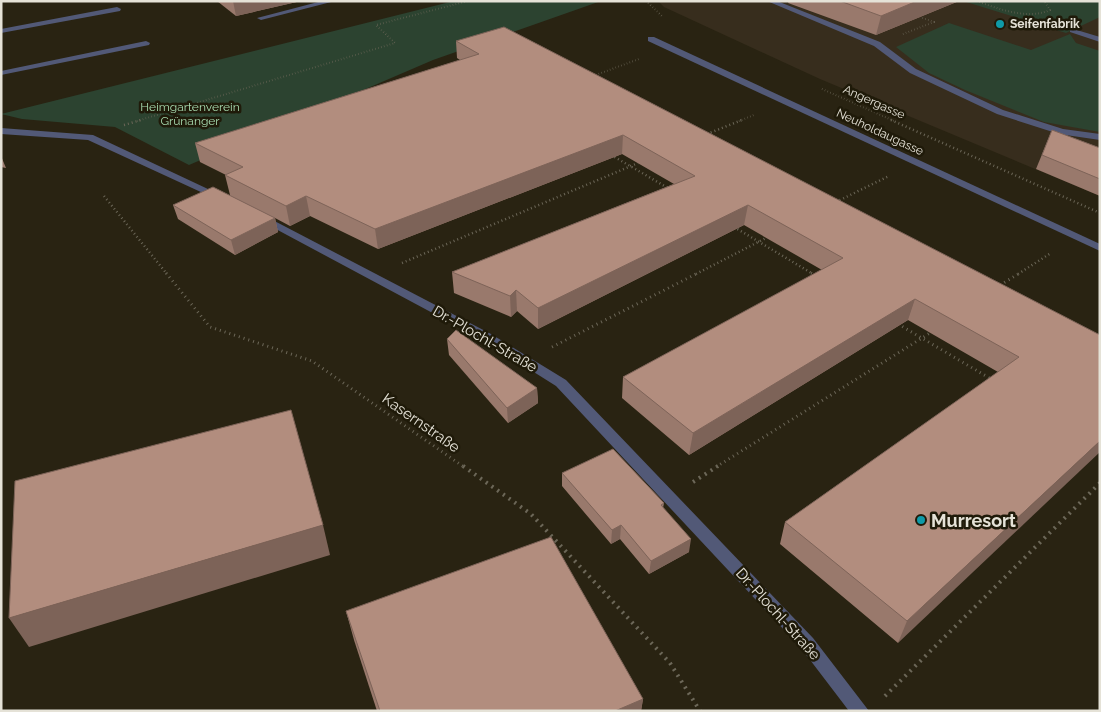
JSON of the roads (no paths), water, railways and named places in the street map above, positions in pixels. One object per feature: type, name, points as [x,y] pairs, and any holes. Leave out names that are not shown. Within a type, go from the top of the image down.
[{"type":"street","points":[[261,18],[332,1]]},
{"type":"street","points":[[770,1],[877,44],[913,71],[1000,112],[1062,132],[1100,137]]},
{"type":"street","points":[[1,31],[117,9]]},
{"type":"street","points":[[1073,30],[1100,40]]},
{"type":"street","name":"Neuholdaugasse","points":[[651,39],[1100,248]]},
{"type":"street","points":[[1,73],[146,43]]},
{"type":"street","points":[[1,130],[90,138],[228,200]]},
{"type":"street","name":"Dr.-Plochl-Straße","points":[[251,212],[487,337],[561,383],[807,643],[860,711]]},
{"type":"place","name":"Seifenfabrik","points":[[1000,24]]},
{"type":"place","name":"Murresort","points":[[921,520]]},
{"type":"park label","name":"Heimgartenverein Grünanger","points":[[190,114]]}]
